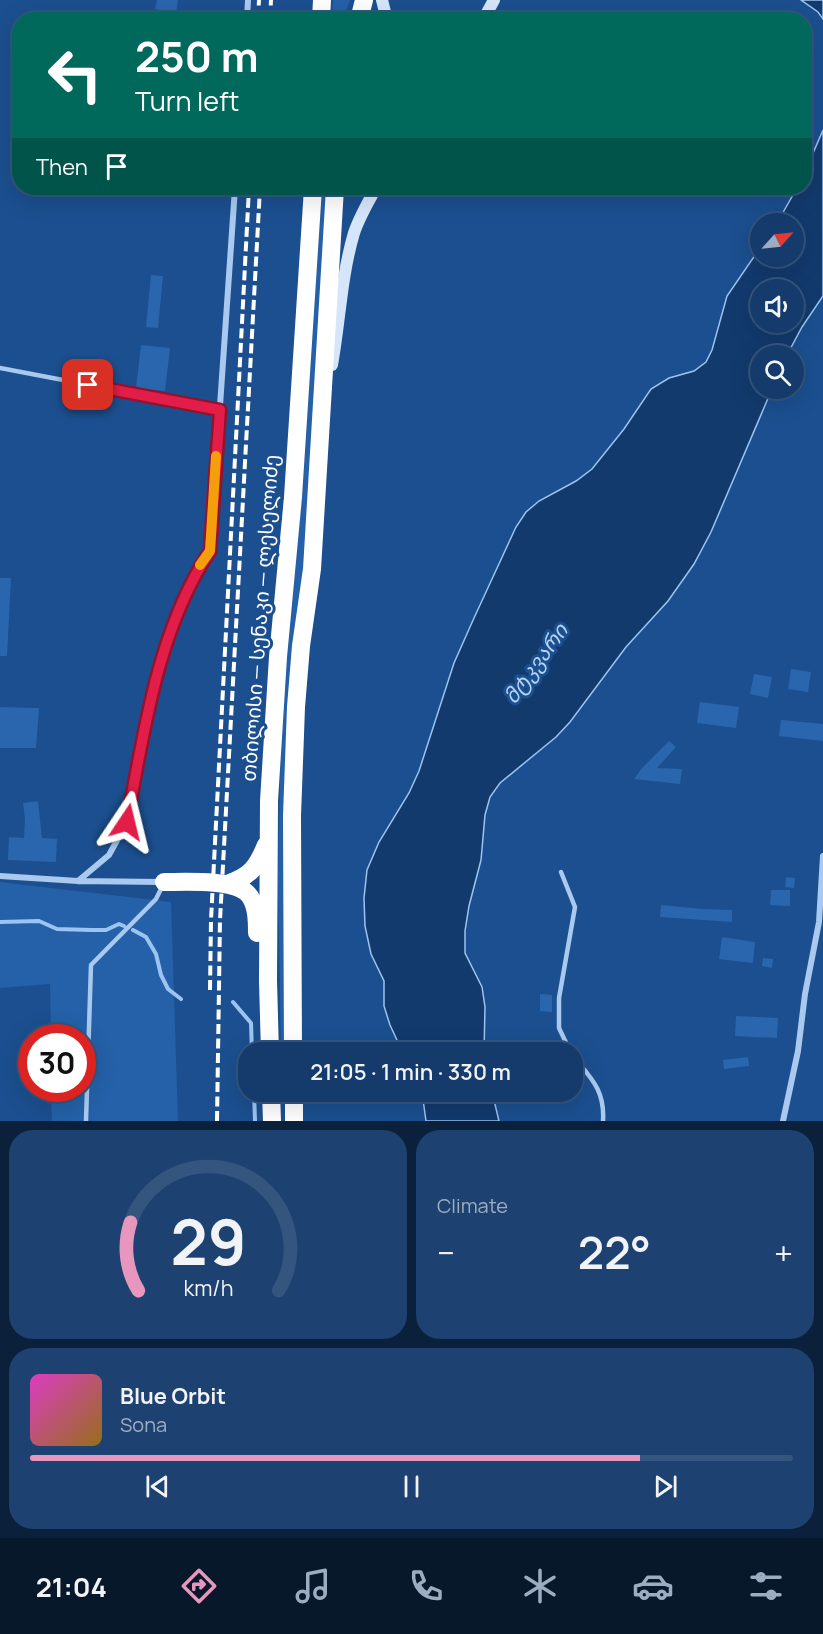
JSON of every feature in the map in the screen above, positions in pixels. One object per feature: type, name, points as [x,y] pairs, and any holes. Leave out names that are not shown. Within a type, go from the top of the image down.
[{"type":"highway","name":"თბილისი — სენაკი — ლესელიძე","points":[[270,1042],[269,801],[278,657],[294,485],[312,195]]},
{"type":"highway","points":[[293,1042],[292,816],[296,707],[301,646],[312,568],[335,195]]},
{"type":"highway","points":[[164,882],[227,884],[240,880],[253,871],[268,840]]},
{"type":"highway","points":[[227,884],[247,893],[252,902],[257,916],[258,959],[268,981]]},
{"type":"highway","points":[[271,1102],[272,1121]]},
{"type":"highway","points":[[294,1102],[294,1121]]},
{"type":"main road","points":[[319,437],[334,356],[344,275],[355,232],[373,195]]},
{"type":"street","points":[[78,881],[109,855],[127,822],[148,706],[173,626],[197,569],[210,551],[235,195]]},
{"type":"street","points":[[783,1121],[798,1052],[805,994],[819,922],[823,856]]},
{"type":"street","points":[[0,876],[78,881],[164,882]]},
{"type":"lane","points":[[0,368],[220,410]]},
{"type":"lane","points":[[561,872],[575,908],[559,998],[559,1028],[566,1042]]},
{"type":"lane","points":[[87,1121],[92,965],[156,899],[164,882]]},
{"type":"lane","points":[[583,1068],[598,1086],[604,1106],[603,1121]]},
{"type":"shaded area","points":[[333,0],[350,0],[346,12],[332,12]]},
{"type":"shaded area","points":[[322,195],[328,195],[289,1042],[281,1042],[278,875],[281,738],[288,631],[303,485]]},
{"type":"shaded area","points":[[0,882],[171,902],[178,1121],[52,1121],[51,1102],[96,1102],[96,1024],[51,1024],[50,984],[0,988]]},
{"type":"water","points":[[801,0],[823,0],[823,19],[818,12]]},
{"type":"water","name":"მტკვარი","points":[[823,130],[823,296],[804,324],[804,279],[750,279],[750,333],[799,333],[792,345],[750,345],[750,399],[768,399],[711,532],[694,564],[668,601],[626,647],[570,722],[556,737],[500,783],[490,797],[485,815],[481,860],[465,931],[465,953],[482,987],[485,1007],[484,1042],[398,1042],[384,1006],[384,981],[371,954],[365,926],[364,898],[367,870],[379,842],[409,793],[419,771],[454,663],[516,527],[526,512],[539,501],[576,481],[592,469],[624,429],[651,389],[669,378],[694,371],[706,362],[712,350],[727,296],[750,263],[750,267],[804,267],[804,213],[783,213],[793,195],[812,195],[812,155]]},
{"type":"water","points":[[423,1102],[494,1102],[499,1121],[426,1121]]},
{"type":"building","points":[[157,0],[178,0],[176,12],[155,9]]},
{"type":"building","points":[[151,275],[163,276],[158,328],[146,327]]},
{"type":"building","points":[[141,345],[170,348],[165,391],[136,388]]},
{"type":"building","points":[[0,578],[11,578],[7,656],[0,656]]},
{"type":"building","points":[[791,669],[811,672],[808,692],[788,689]]},
{"type":"building","points":[[754,674],[772,677],[768,698],[750,694]]},
{"type":"building","points":[[700,702],[739,707],[736,728],[697,723]]},
{"type":"building","points":[[0,707],[39,708],[36,748],[0,748]]},
{"type":"building","points":[[781,720],[823,724],[823,741],[779,736]]},
{"type":"building","points":[[669,741],[676,747],[657,768],[682,769],[680,784],[634,779],[642,768]]},
{"type":"building","points":[[38,801],[42,838],[57,839],[56,862],[8,860],[9,837],[24,838],[23,803]]},
{"type":"building","points":[[786,877],[795,878],[794,888],[785,887]]},
{"type":"building","points":[[771,890],[790,890],[790,906],[770,905]]},
{"type":"building","points":[[661,905],[732,910],[732,922],[660,917]]},
{"type":"building","points":[[722,937],[755,942],[753,963],[719,959]]},
{"type":"building","points":[[763,958],[773,959],[772,968],[762,966]]},
{"type":"building","points":[[540,994],[552,995],[552,1012],[540,1011]]},
{"type":"building","points":[[736,1016],[778,1018],[777,1038],[735,1036]]},
{"type":"building","points":[[748,1057],[749,1066],[724,1069],[723,1060]]},
{"type":"waterway","points":[[0,922],[39,921],[57,929],[106,930],[119,924],[124,926]]},
{"type":"waterway","points":[[133,930],[146,937],[156,954],[161,975],[168,989],[181,999]]},
{"type":"waterway","points":[[233,1002],[251,1023],[252,1042]]},
{"type":"waterway","points":[[254,1102],[255,1121]]},
{"type":"railway","points":[[258,12],[259,0]]},
{"type":"railway","points":[[270,12],[271,0]]},
{"type":"railway","points":[[210,990],[211,920],[249,195]]},
{"type":"railway","points":[[217,1121],[220,920],[260,195]]},
{"type":"slow traffic","points":[[200,565],[210,551],[216,456]]},
{"type":"route","points":[[88,385],[220,410],[210,551],[197,569],[173,626],[148,706],[127,822]]}]
